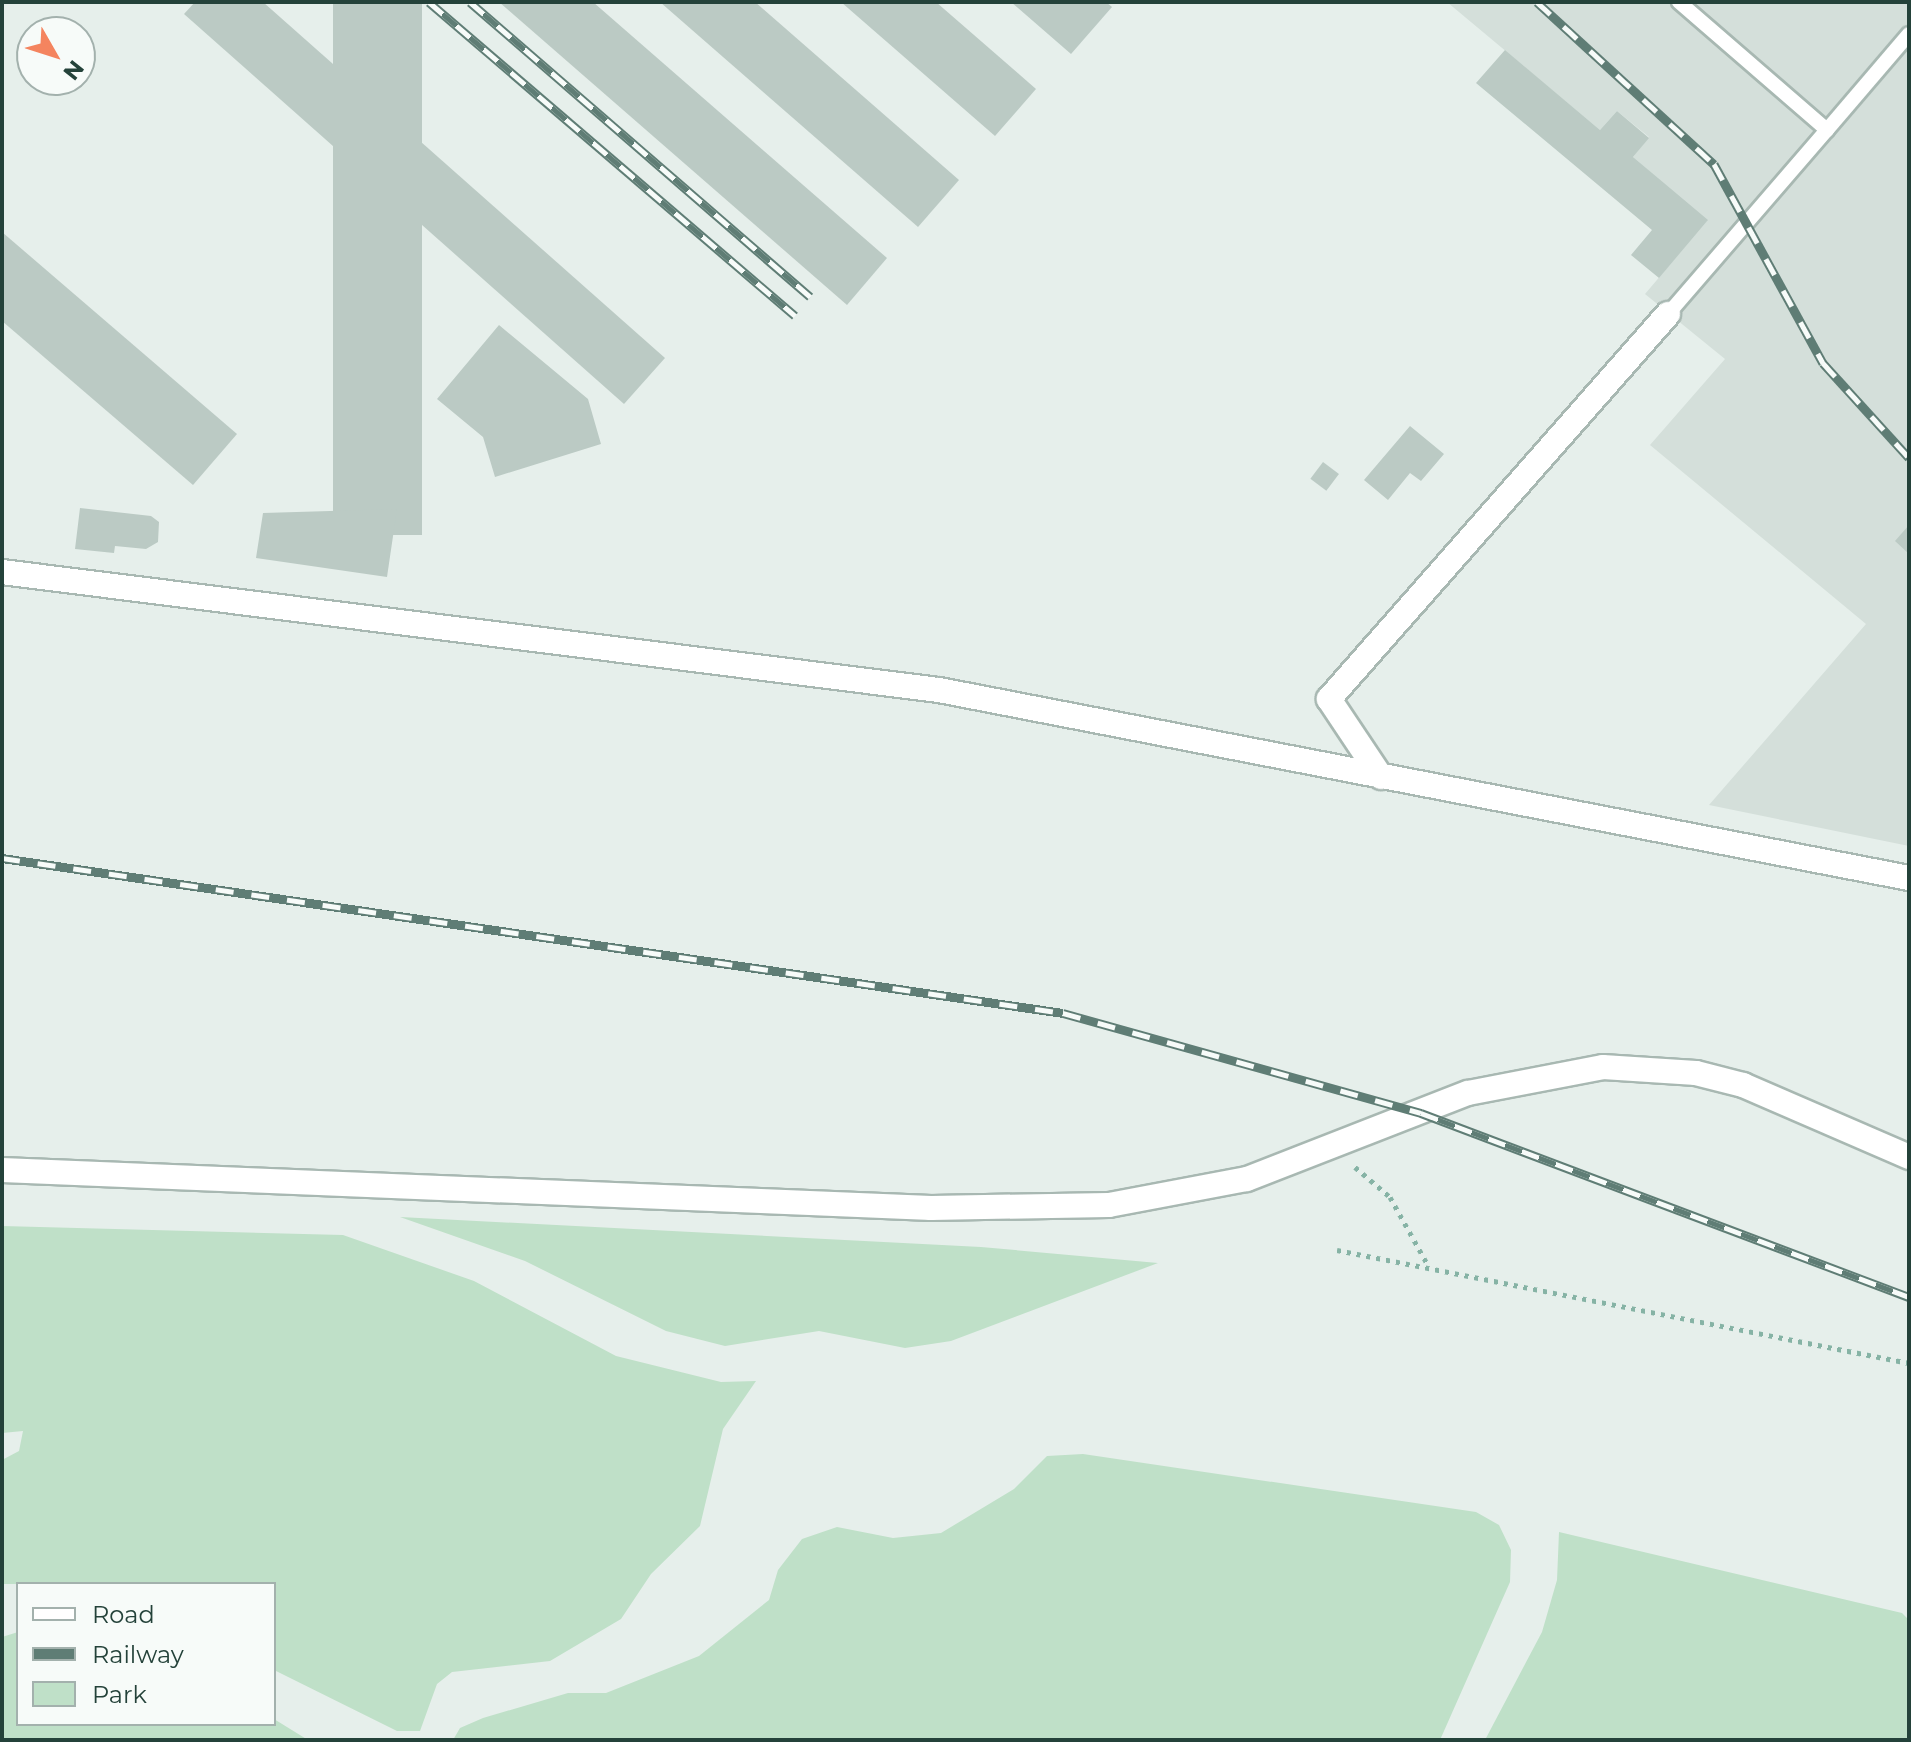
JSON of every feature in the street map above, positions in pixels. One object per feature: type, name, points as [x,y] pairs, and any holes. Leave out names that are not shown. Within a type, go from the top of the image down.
[{"type":"street","points":[[1381,777],[1329,699],[1668,314]]},
{"type":"street","points":[[2,572],[939,690],[1909,878]]},
{"type":"street","points":[[2,1170],[1060,1208],[1207,1188],[1331,1150],[1468,1093],[1603,1067],[1696,1073],[1743,1085],[1909,1157]]},
{"type":"lane","points":[[1679,2],[1827,130]]},
{"type":"lane","points":[[1668,314],[1909,34]]},
{"type":"path","points":[[1331,1150],[1390,1197],[1429,1268]]},
{"type":"path","points":[[1337,1250],[1909,1363]]},
{"type":"shaded area","points":[[1447,2],[1909,2],[1909,846],[1709,805],[1866,624],[1650,445],[1725,359],[1645,294],[1707,221],[1633,157],[1649,137],[1617,111],[1600,130]]},
{"type":"green space","points":[[400,1217],[981,1247],[1158,1263],[951,1341],[905,1348],[819,1331],[725,1346],[666,1331],[525,1261]]},
{"type":"green space","points":[[2,1226],[343,1235],[474,1281],[616,1356],[721,1382],[756,1381],[723,1429],[700,1526],[651,1574],[621,1619],[550,1661],[452,1672],[437,1684],[420,1731],[397,1731],[276,1671],[276,1582],[2,1584],[2,1460],[19,1451],[23,1431],[2,1433]]},
{"type":"green space","points":[[1083,1454],[1476,1512],[1499,1525],[1511,1550],[1510,1582],[1440,1740],[453,1740],[460,1728],[483,1718],[568,1693],[606,1693],[699,1656],[769,1600],[778,1570],[802,1539],[837,1527],[893,1538],[941,1533],[1014,1489],[1047,1456]]},
{"type":"green space","points":[[1559,1532],[1902,1613],[1909,1620],[1909,1740],[1485,1740],[1542,1632],[1557,1580]]},
{"type":"green space","points":[[16,1633],[16,1726],[276,1726],[276,1720],[308,1740],[2,1740],[2,1637]]},
{"type":"building","points":[[195,2],[263,2],[665,358],[624,404],[184,14]]},
{"type":"building","points":[[333,2],[422,2],[422,535],[333,535]]},
{"type":"building","points":[[499,2],[593,2],[887,258],[847,305]]},
{"type":"building","points":[[660,2],[755,2],[959,180],[918,227]]},
{"type":"building","points":[[841,2],[936,2],[1036,89],[995,136]]},
{"type":"building","points":[[1011,2],[1106,2],[1112,7],[1071,54]]},
{"type":"building","points":[[1505,50],[1600,130],[1617,111],[1649,138],[1633,157],[1708,220],[1659,278],[1631,255],[1652,230],[1476,83]]},
{"type":"building","points":[[2,232],[237,434],[193,485],[2,321]]},
{"type":"building","points":[[499,325],[588,399],[601,444],[495,477],[483,437],[437,399]]},
{"type":"building","points":[[1410,426],[1444,454],[1421,481],[1410,473],[1388,500],[1364,480]]},
{"type":"building","points":[[1323,462],[1339,474],[1326,491],[1310,479]]},
{"type":"building","points":[[80,508],[151,516],[159,522],[158,542],[146,549],[115,546],[114,553],[75,549]]},
{"type":"building","points":[[397,509],[387,577],[256,558],[263,513]]},
{"type":"building","points":[[1909,525],[1909,554],[1895,541]]},
{"type":"railway","points":[[429,2],[795,316]]},
{"type":"railway","points":[[470,2],[810,297]]},
{"type":"railway","points":[[1537,2],[1714,164],[1823,363],[1909,458]]},
{"type":"railway","points":[[2,858],[1063,1013],[1421,1113],[1909,1297]]}]
